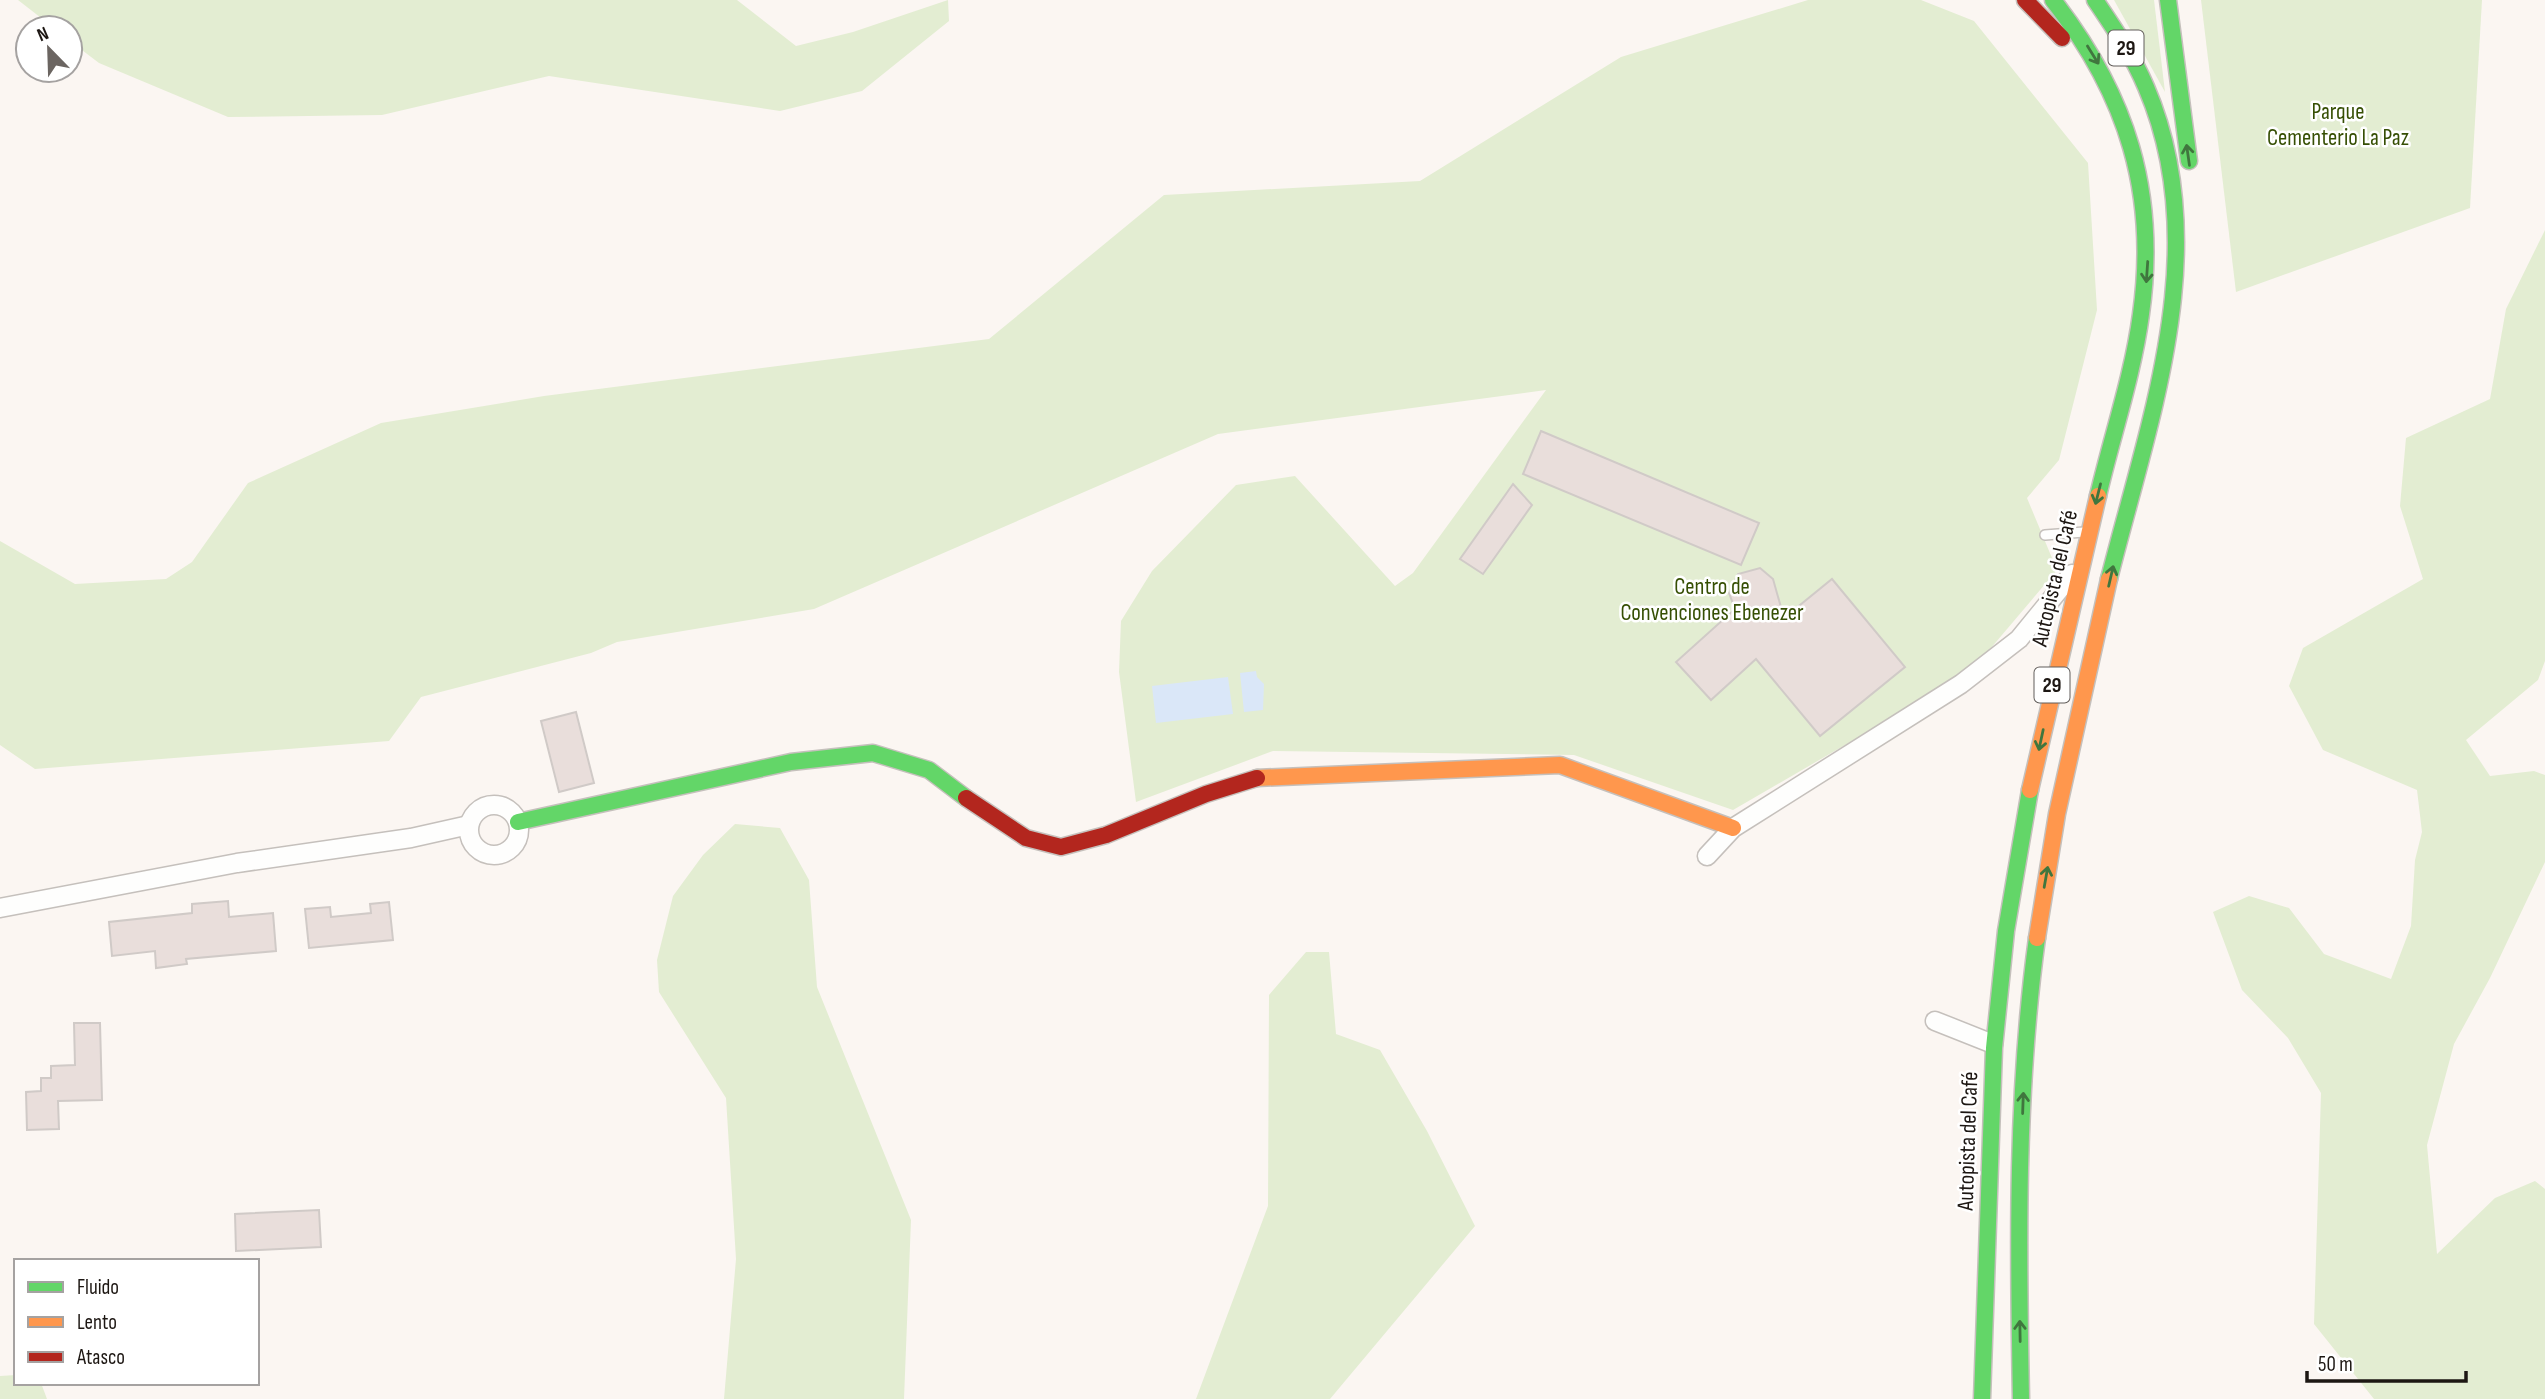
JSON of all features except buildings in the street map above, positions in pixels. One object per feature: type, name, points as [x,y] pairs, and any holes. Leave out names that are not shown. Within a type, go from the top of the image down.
[{"type":"main road","points":[[2025,0],[2073,51],[2096,89],[2148,239]]},
{"type":"main road","name":"Autopista del Café","points":[[1982,1399],[1993,1044],[2006,928],[2024,827],[2081,562],[2141,317],[2148,239],[2142,179],[2124,118],[2098,64],[2053,0]]},
{"type":"main road","name":"29","points":[[2021,1399],[2019,1238],[2024,1096],[2033,966],[2074,736],[2163,366],[2175,307],[2179,262],[2179,223],[2171,161],[2152,98],[2121,39],[2095,0]]},
{"type":"main road","points":[[2168,0],[2191,178]]},
{"type":"main road","points":[[2163,366],[2179,323],[2192,249]]},
{"type":"main road","points":[[518,822],[791,762],[873,753],[929,770],[989,816],[1026,838],[1061,846],[1106,835],[1206,794],[1265,775],[1560,765],[1733,828]]},
{"type":"street","points":[[1707,856],[1733,828],[1961,684],[2019,639],[2081,562]]},
{"type":"street","points":[[492,805],[508,809],[518,822],[518,838],[509,851],[493,855],[477,849],[472,842],[469,825],[477,811],[492,805]]},
{"type":"street","points":[[0,908],[237,863],[411,838],[469,825]]},
{"type":"street","points":[[1934,1020],[1993,1044]]},
{"type":"lane","points":[[2045,535],[2089,531]]},
{"type":"green space","points":[[18,0],[737,0],[796,46],[853,32],[948,0],[949,21],[862,91],[780,111],[549,76],[382,115],[228,117],[99,63],[84,52],[84,14],[36,14]]},
{"type":"green space","name":"Centro de Convenciones Ebenezer","points":[[1808,0],[1921,0],[1974,21],[2088,163],[2097,310],[2059,460],[2027,498],[2057,570],[1985,655],[1914,705],[1733,810],[1574,755],[1273,751],[1136,802],[1119,672],[1121,621],[1152,571],[1236,485],[1295,476],[1395,586],[1413,573],[1546,390],[1218,434],[814,609],[617,642],[591,653],[421,697],[389,741],[35,769],[0,745],[0,541],[75,584],[166,579],[192,562],[248,483],[381,423],[544,396],[989,339],[1164,195],[1420,181],[1621,57]]},
{"type":"green space","points":[[2114,0],[2154,0],[2165,92]]},
{"type":"green space","name":"Parque Cementerio La Paz","points":[[2201,0],[2482,0],[2470,208],[2236,292]]},
{"type":"green space","points":[[2545,230],[2545,661],[2538,680],[2466,740],[2490,776],[2534,771],[2545,775],[2545,862],[2490,978],[2454,1044],[2427,1145],[2437,1254],[2495,1198],[2535,1181],[2545,1189],[2545,1399],[2374,1399],[2314,1324],[2321,1093],[2288,1038],[2242,990],[2213,912],[2249,896],[2289,908],[2324,954],[2391,979],[2411,926],[2415,860],[2422,832],[2417,790],[2323,750],[2289,686],[2303,648],[2423,579],[2400,506],[2406,438],[2490,399],[2506,309]]},
{"type":"green space","points":[[735,824],[780,828],[809,880],[817,987],[911,1220],[904,1399],[724,1399],[736,1259],[726,1098],[659,992],[657,960],[673,896],[703,855]]},
{"type":"green space","points":[[1306,952],[1329,952],[1336,1034],[1380,1050],[1427,1131],[1475,1226],[1330,1399],[1196,1399],[1268,1206],[1269,995]]},
{"type":"green space","points":[[14,1375],[14,1385],[42,1385],[47,1399],[0,1399],[0,1376]]},
{"type":"water","points":[[1256,671],[1257,677],[1264,684],[1263,710],[1244,712],[1240,673]]},
{"type":"water","points":[[1228,677],[1233,714],[1156,723],[1152,686]]},
{"type":"traffic: fast","points":[[2053,0],[2079,36],[2118,109],[2131,147],[2145,227],[2145,270],[2137,337],[2128,383],[2098,496]]},
{"type":"traffic: fast","points":[[2095,0],[2129,53],[2146,87],[2166,148],[2175,209],[2175,271],[2168,333],[2156,396],[2109,579]]},
{"type":"traffic: fast","points":[[2168,0],[2189,161]]},
{"type":"traffic: fast","points":[[518,822],[791,762],[873,753],[929,770],[966,798]]},
{"type":"traffic: fast","points":[[1982,1399],[1994,1048],[2006,931],[2030,790]]},
{"type":"traffic: fast","points":[[2021,1399],[2019,1226],[2022,1110],[2037,938]]},
{"type":"traffic: slow","points":[[2030,790],[2098,496]]},
{"type":"traffic: slow","points":[[2037,938],[2057,814],[2109,579]]},
{"type":"traffic: slow","points":[[1257,778],[1560,765],[1733,828]]},
{"type":"traffic: jam","points":[[2025,0],[2062,38]]},
{"type":"traffic: jam","points":[[966,798],[1026,838],[1061,847],[1106,835],[1206,794],[1257,778]]}]
